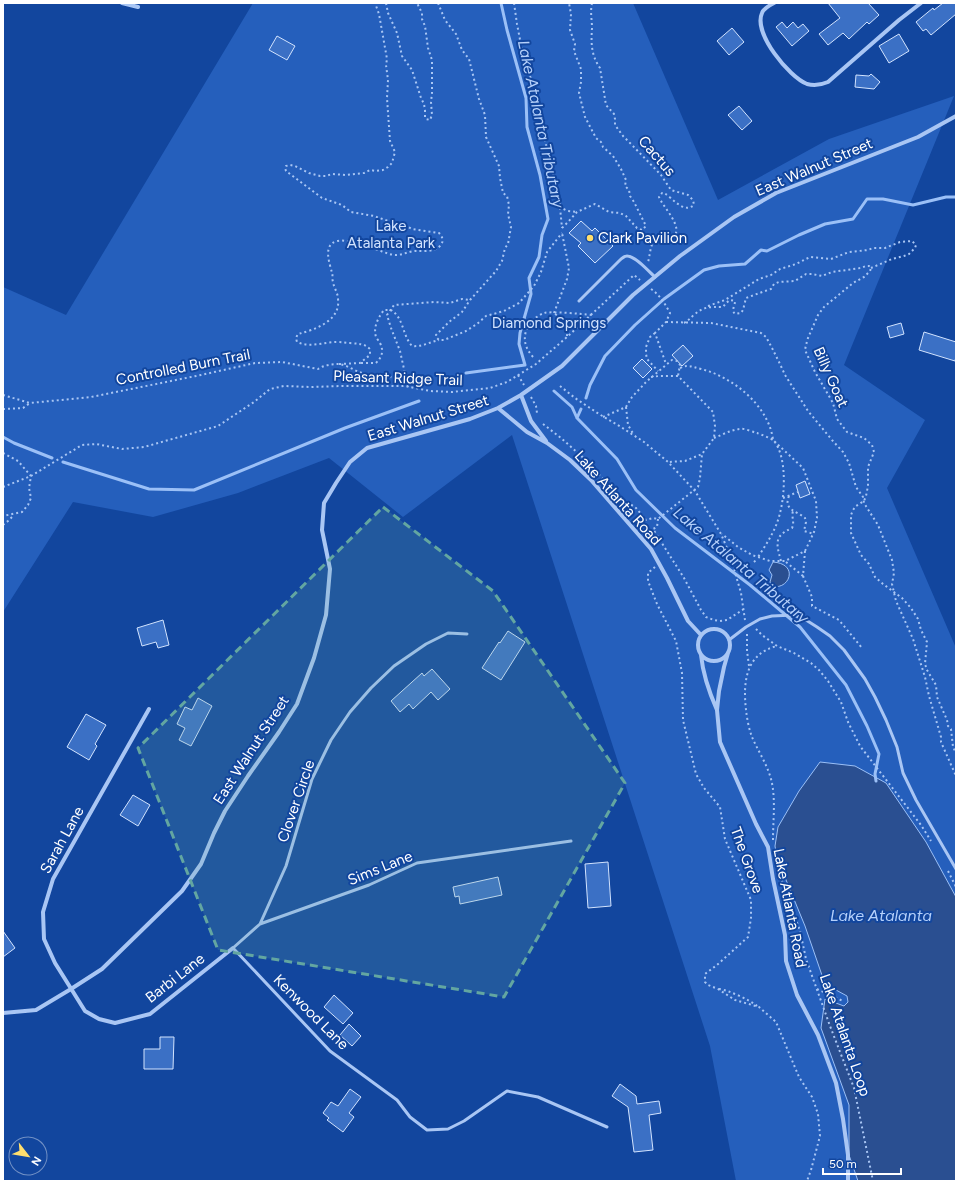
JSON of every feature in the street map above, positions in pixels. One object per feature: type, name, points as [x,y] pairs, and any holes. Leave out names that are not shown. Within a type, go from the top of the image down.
[{"type":"street","points":[[122,3],[138,7]]},
{"type":"street","points":[[774,3],[762,12],[762,32],[767,42],[794,75],[801,81],[817,86],[828,82],[899,20],[921,3]]},
{"type":"street","name":"East Walnut Street","points":[[3,1014],[36,1010],[102,969],[182,891],[201,864],[225,811],[297,704],[314,658],[326,615],[330,569],[322,530],[324,503],[350,462],[367,448],[470,419],[498,408],[521,395],[562,366],[633,296],[680,256],[734,217],[776,193],[918,137],[956,116]]},
{"type":"street","name":"Lake Atlanta Road","points":[[521,395],[531,421],[548,443]]},
{"type":"street","name":"Lake Atlanta Road","points":[[498,408],[527,432],[548,443],[570,460],[591,480],[651,549],[688,621],[701,635]]},
{"type":"street","points":[[710,629],[721,630],[725,633],[729,640],[730,648],[725,658],[715,662],[705,659],[698,650],[697,645],[701,635],[710,629]]},
{"type":"street","name":"Lake Atlanta Road","points":[[728,653],[719,691],[717,710],[720,742],[756,824],[768,847],[785,935],[786,961],[797,995],[818,1035],[836,1083],[848,1155],[848,1181]]},
{"type":"street","name":"Lake Atlanta Road","points":[[701,655],[702,667],[709,692],[717,710]]},
{"type":"street","name":"Sarah Lane","points":[[71,989],[55,963],[44,939],[43,912],[53,879],[149,709]]},
{"type":"street","name":"Barbi Lane","points":[[71,989],[85,1012],[99,1019],[115,1023],[150,1014],[233,948]]},
{"type":"lane","points":[[579,301],[619,260],[624,257],[628,256],[633,258],[655,277]]},
{"type":"lane","points":[[729,640],[746,626],[760,619],[772,616],[794,615],[806,620],[830,636],[844,650],[865,679],[875,697],[886,720],[903,772],[916,800],[956,869]]},
{"type":"lane","name":"Clover Circle","points":[[260,924],[286,866],[312,779],[331,740],[350,712],[371,688],[394,666],[426,644],[448,633],[467,634]]},
{"type":"lane","name":"Sims Lane","points":[[233,948],[260,924],[369,885],[417,863],[571,841]]},
{"type":"lane","name":"Kenwood Lane","points":[[233,948],[330,1051],[397,1100],[410,1117],[427,1130],[448,1129],[464,1121],[508,1091],[538,1097],[607,1127]]},
{"type":"path","points":[[360,363],[370,355],[370,349],[367,346],[358,343],[350,344],[338,342],[314,345],[300,344],[296,340],[298,334],[310,331],[324,324],[337,309],[338,298],[332,280],[328,256],[328,251],[331,244],[337,241],[348,242],[395,255],[410,251],[428,251],[436,249],[442,243],[442,235],[439,233],[412,229],[403,224],[391,222],[374,216],[351,212],[342,205],[322,198],[286,171],[285,168],[290,164],[314,175],[326,176],[332,174],[345,175],[364,173],[370,170],[383,170],[388,168],[392,163],[395,152],[390,141],[387,98],[387,59],[379,14],[375,3]]},
{"type":"path","points":[[386,3],[388,13],[397,33],[402,56],[412,70],[424,104],[425,117],[426,119],[430,120],[432,115],[432,60],[428,48],[425,26],[422,20],[422,13],[417,3]]},
{"type":"path","points":[[438,3],[445,20],[456,34],[462,50],[469,59],[479,99],[485,115],[486,137],[499,166],[503,193],[507,196],[509,204],[508,214],[511,227],[508,244],[505,248],[502,261],[496,271],[470,300],[462,312],[436,335],[436,338],[439,340]]},
{"type":"path","points":[[514,3],[516,24],[522,50],[534,89],[559,197],[562,232],[568,268],[567,279],[554,313]]},
{"type":"path","points":[[562,228],[577,212],[595,204],[609,212],[620,213],[626,216],[637,228],[642,230],[646,226],[625,186],[626,180],[621,169],[613,156],[596,138],[585,118],[579,93],[581,69],[574,51],[575,44],[570,30],[571,14],[569,3]]},
{"type":"path","name":"Cactus","points":[[592,3],[590,16],[592,29],[590,35],[593,53],[596,63],[600,68],[606,105],[614,114],[614,125],[661,175],[671,190],[688,195],[693,200],[694,205],[690,208],[685,208],[680,206],[670,196],[664,193],[662,193],[659,197],[660,202],[675,223],[676,233],[674,237],[654,241],[646,269]]},
{"type":"path","points":[[559,207],[568,211],[577,212]]},
{"type":"path","points":[[391,310],[398,316],[406,338],[412,346],[444,340],[466,331],[486,316],[504,311],[519,303],[534,286],[541,272],[547,252],[562,232]]},
{"type":"path","name":"Billy Goat","points":[[684,323],[701,309],[720,303],[759,279],[810,257],[831,259],[849,252],[873,248],[885,248],[900,242],[912,241],[916,245],[909,254],[871,268],[864,277],[853,283],[824,307],[818,315],[806,345],[807,354],[815,372],[833,403],[838,420],[847,432],[864,438],[872,445],[874,452],[868,468],[868,486],[864,501]]},
{"type":"path","name":"Billy Goat","points":[[706,307],[723,307],[730,300],[733,300],[735,301],[733,310],[736,314],[739,314],[743,310],[746,298],[771,289],[774,284],[779,282],[795,281],[806,274],[822,276],[832,272],[866,266],[871,268]]},
{"type":"path","name":"Pleasant Ridge Trail","points":[[3,487],[31,476],[82,445],[96,444],[122,449],[144,447],[218,426],[254,402],[270,389],[284,386],[406,386],[430,392],[452,392],[490,388],[507,382],[536,364],[636,276]]},
{"type":"path","points":[[656,292],[670,313],[666,322],[650,337],[646,347],[647,359],[658,371]]},
{"type":"path","points":[[406,386],[400,351],[387,315],[394,305],[434,302],[450,303],[462,299],[470,300]]},
{"type":"path","name":"Controlled Burn Trail","points":[[3,395],[30,403],[91,397],[256,363],[282,362],[318,369],[324,365],[376,363],[381,358],[383,353],[376,337],[376,325],[384,310],[391,310]]},
{"type":"path","points":[[533,357],[525,346],[524,339],[530,324],[541,315],[545,313],[554,313],[592,315]]},
{"type":"path","points":[[554,313],[567,325],[567,337]]},
{"type":"path","name":"Billy Goat","points":[[666,322],[711,323],[761,333],[766,337],[785,375],[808,411],[843,452],[856,487],[878,526],[892,560],[894,572],[892,584],[896,601],[913,639],[925,677],[941,742],[956,776]]},
{"type":"path","points":[[655,333],[666,364]]},
{"type":"path","points":[[603,417],[626,407],[632,397],[651,377],[672,360],[675,360],[680,365],[678,376]]},
{"type":"path","points":[[339,364],[362,373],[393,378],[404,383],[406,386]]},
{"type":"path","points":[[680,368],[686,366],[723,377],[752,400],[767,420],[772,430],[773,440],[779,451],[783,470],[783,498],[780,514],[773,534],[754,562]]},
{"type":"path","points":[[518,375],[520,379]]},
{"type":"path","points":[[651,377],[678,376],[713,412],[715,426],[714,438]]},
{"type":"path","points":[[560,386],[603,417],[644,442],[668,462],[695,491],[721,534],[730,555],[741,593],[746,618]]},
{"type":"path","points":[[534,402],[537,414]]},
{"type":"path","name":"Controlled Burn Trail","points":[[3,409],[22,408],[30,403]]},
{"type":"path","points":[[626,407],[628,425],[635,436]]},
{"type":"path","points":[[540,420],[545,426],[562,438],[588,462],[617,495],[636,508],[646,520],[652,518],[658,519]]},
{"type":"path","points":[[668,462],[685,461],[702,454],[714,438],[741,428],[761,434],[773,440],[803,468],[816,501],[817,518],[814,534],[805,551],[804,576],[812,597],[812,606],[839,620],[862,648]]},
{"type":"path","points":[[3,453],[18,461],[31,476],[29,488],[30,498],[28,505],[22,512],[3,516]]},
{"type":"path","points":[[702,454],[698,487],[695,491],[658,519],[657,526],[654,529],[706,617],[720,621],[727,620],[744,609]]},
{"type":"path","points":[[783,498],[798,492]]},
{"type":"path","points":[[789,496],[788,505],[793,511],[805,518],[806,522],[804,531],[814,534]]},
{"type":"path","points":[[864,501],[853,510],[851,515],[851,533],[861,555],[869,564],[875,577],[902,598],[918,619],[921,630],[927,642],[925,664],[926,670],[936,685],[937,698],[947,720],[948,726],[951,729],[953,747],[956,753]]},
{"type":"path","points":[[781,561],[778,551],[778,541],[782,532],[792,528],[794,524],[792,516],[793,511]]},
{"type":"path","points":[[3,525],[15,514]]},
{"type":"path","points":[[721,534],[738,547],[752,555],[770,561],[785,561],[805,551]]},
{"type":"path","points":[[785,561],[804,576]]},
{"type":"path","name":"The Grove","points":[[658,564],[648,573],[648,581],[657,604],[676,641],[682,672],[683,720],[696,774],[704,788],[720,807],[725,839],[751,900],[751,918],[748,937],[705,974],[705,982],[708,985],[731,992],[753,1003],[776,1022],[799,1077],[812,1097],[818,1114],[820,1136],[807,1181]]},
{"type":"path","points":[[756,628],[762,635],[777,646],[794,653],[811,663],[828,681],[841,702],[848,722],[860,746],[921,825],[931,842]]},
{"type":"path","points":[[747,634],[749,667],[745,697],[747,718],[752,736],[771,779],[774,802],[773,844]]},
{"type":"path","points":[[749,667],[756,657],[768,648],[777,646]]},
{"type":"path","points":[[947,868],[956,887]]},
{"type":"path","name":"Lake Atalanta Loop","points":[[780,874],[800,931],[806,960],[854,1088],[873,1181]]},
{"type":"path","name":"The Grove","points":[[718,989],[735,1000],[759,1007]]},
{"type":"path","points":[[817,989],[843,1000]]},
{"type":"highlighted area","points":[[383,507],[493,591],[625,783],[504,997],[218,950],[138,748]]},
{"type":"green space","name":"Lake Atalanta Park","points":[[253,3],[633,3],[718,200],[829,139],[954,96],[844,365],[925,420],[887,488],[956,648],[956,1181],[736,1181],[710,1046],[512,435],[403,517],[329,458],[238,493],[153,517],[73,502],[3,612],[3,287],[66,315]]},
{"type":"water","points":[[773,562],[787,567],[789,577],[783,585],[772,586],[770,582],[772,575],[769,570]]},
{"type":"water","name":"Lake Atalanta","points":[[820,762],[855,766],[886,783],[926,842],[956,897],[956,1181],[858,1181],[849,1155],[849,1105],[821,1028],[825,999],[844,1006],[848,1002],[847,996],[825,984],[805,926],[777,858],[775,846],[778,827],[799,791]]},
{"type":"building","points":[[828,3],[868,3],[879,15],[869,24],[867,22],[849,39],[843,33],[828,45],[819,34],[840,18]]},
{"type":"building","points":[[943,3],[956,3],[956,14],[931,35],[926,29],[923,31],[916,22],[933,8],[934,10]]},
{"type":"building","points":[[782,22],[787,28],[793,22],[798,28],[803,24],[809,31],[792,46],[776,27]]},
{"type":"building","points":[[732,28],[744,42],[729,55],[717,41]]},
{"type":"building","points":[[899,34],[909,51],[889,63],[879,46]]},
{"type":"building","points":[[277,36],[295,46],[287,60],[269,50]]},
{"type":"building","points":[[871,74],[880,82],[874,89],[855,87],[856,75],[869,76]]},
{"type":"building","points":[[739,106],[752,121],[742,130],[728,115]]},
{"type":"building","name":"Clark Pavilion","points":[[581,221],[592,231],[595,228],[613,246],[595,263],[578,246],[581,243],[569,233]]},
{"type":"building","points":[[901,323],[904,334],[890,338],[887,327]]},
{"type":"building","points":[[924,332],[956,342],[955,361],[919,350]]},
{"type":"building","points":[[683,345],[693,356],[682,366],[672,355]]},
{"type":"building","points":[[642,359],[652,369],[643,378],[633,368]]},
{"type":"building","points":[[805,481],[810,494],[800,498],[796,485]]},
{"type":"building","points":[[163,620],[169,645],[158,648],[156,642],[142,646],[137,628]]},
{"type":"building","points":[[508,631],[525,642],[501,680],[482,668]]},
{"type":"building","points":[[432,669],[450,689],[438,700],[431,692],[413,709],[409,704],[400,712],[391,701],[422,673],[424,676]]},
{"type":"building","points":[[198,698],[212,706],[191,746],[179,740],[185,728],[177,724],[185,707],[192,710]]},
{"type":"building","points":[[86,714],[106,725],[95,744],[97,746],[89,760],[67,747]]},
{"type":"building","points":[[133,795],[150,805],[138,826],[120,815]]},
{"type":"building","points":[[608,862],[611,906],[588,908],[585,864]]},
{"type":"building","points":[[498,877],[502,895],[460,904],[459,896],[455,897],[453,887]]},
{"type":"building","points":[[3,931],[15,948],[3,957]]},
{"type":"building","points":[[334,995],[353,1013],[343,1024],[324,1007]]},
{"type":"building","points":[[349,1024],[361,1036],[352,1046],[340,1035]]},
{"type":"building","points":[[160,1037],[174,1037],[173,1069],[144,1069],[144,1049],[160,1049]]},
{"type":"building","points":[[620,1084],[636,1096],[637,1104],[659,1101],[661,1113],[649,1115],[653,1150],[634,1152],[628,1107],[612,1096]]},
{"type":"building","points":[[350,1089],[361,1097],[349,1113],[354,1117],[343,1132],[327,1120],[329,1118],[323,1113],[331,1102],[338,1106]]},
{"type":"waterway","name":"Lake Atalanta Tributary","points":[[466,373],[525,365],[519,344],[520,333],[531,294],[529,278],[539,257],[542,235],[548,219],[540,175],[527,127],[526,98],[501,3]]},
{"type":"waterway","points":[[586,398],[590,385],[605,356],[635,325],[664,299],[704,270],[719,266],[745,264],[761,250],[767,251],[825,224],[853,219],[867,199],[883,199],[913,205],[946,197],[956,197]]},
{"type":"waterway","name":"Lake Atalanta Tributary","points":[[554,391],[572,407],[577,418],[617,459],[636,490],[675,528],[750,585],[800,627],[846,685],[867,726],[879,754],[875,774],[876,781]]},
{"type":"waterway","points":[[63,462],[149,489],[194,490],[345,428],[419,401]]},
{"type":"waterway","name":"Lake Atalanta Tributary","points":[[577,418],[581,409]]},
{"type":"waterway","points":[[3,437],[52,458]]},
{"type":"place","name":"Clark Pavilion","points":[[590,238]]},
{"type":"park label","name":"Diamond Springs","points":[[549,323]]}]
